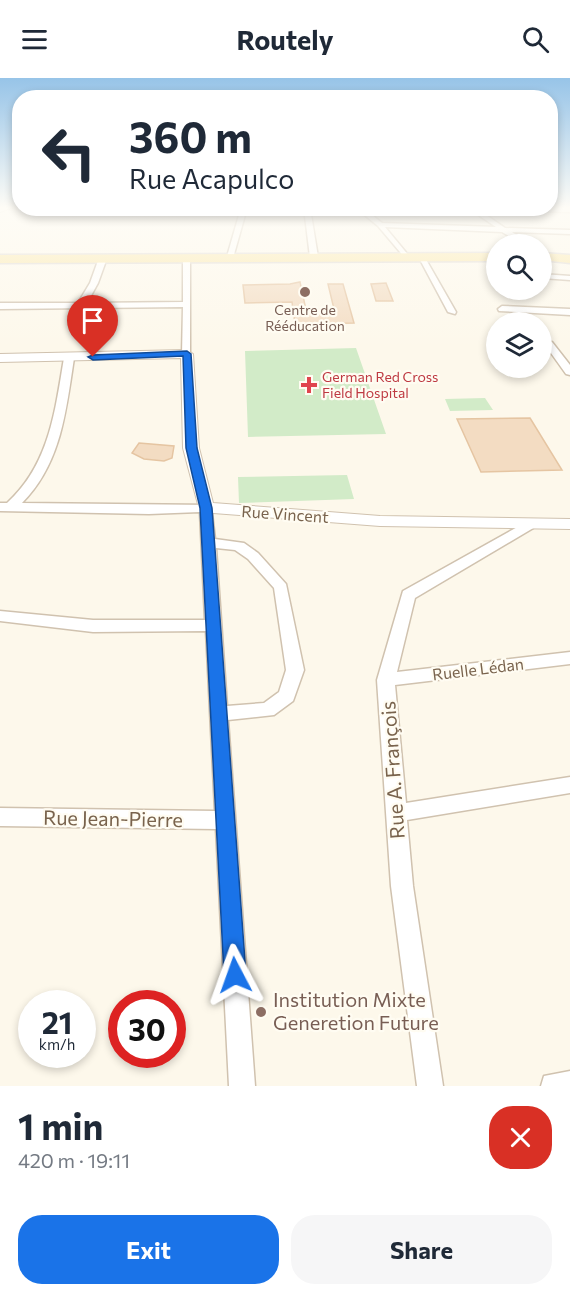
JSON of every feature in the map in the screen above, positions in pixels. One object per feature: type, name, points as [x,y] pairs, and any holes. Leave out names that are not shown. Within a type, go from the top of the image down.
[{"type":"main road","points":[[0,259],[486,257]]},
{"type":"main road","points":[[552,257],[570,259]]},
{"type":"street","points":[[229,258],[230,254]]},
{"type":"street","points":[[420,256],[452,312]]},
{"type":"street","points":[[81,305],[94,283],[103,258]]},
{"type":"street","points":[[187,258],[187,354],[191,448],[206,508],[242,1086]]},
{"type":"street","points":[[552,277],[570,278]]},
{"type":"street","points":[[0,306],[187,303]]},
{"type":"street","points":[[502,309],[570,312]]},
{"type":"street","points":[[552,348],[570,372]]},
{"type":"street","points":[[0,358],[187,354]]},
{"type":"street","points":[[3,508],[30,487],[47,456],[62,404],[69,358]]},
{"type":"street","name":"Rue Vincent","points":[[3,508],[149,510],[206,508],[380,520],[570,524]]},
{"type":"street","name":"Rue A. François","points":[[430,1086],[402,886],[386,680],[408,595],[530,524]]},
{"type":"street","points":[[208,543],[239,546],[253,556],[281,587],[295,670],[287,696],[268,710],[219,714]]},
{"type":"street","points":[[0,616],[93,626],[213,625]]},
{"type":"street","name":"Ruelle Lédan","points":[[386,680],[570,658]]},
{"type":"street","points":[[396,813],[570,785]]},
{"type":"street","name":"Rue Jean-Pierre","points":[[0,817],[225,820]]},
{"type":"street","points":[[554,1086],[570,1084]]},
{"type":"green space","points":[[356,348],[386,434],[248,437],[245,351]]},
{"type":"green space","points":[[485,398],[493,410],[450,411],[445,399]]},
{"type":"green space","points":[[347,475],[354,499],[239,503],[238,477]]},
{"type":"building","points":[[300,282],[306,310],[334,309],[328,284],[343,284],[354,323],[295,324],[292,302],[245,303],[243,285]]},
{"type":"building","points":[[386,283],[393,301],[376,301],[371,284]]},
{"type":"building","points":[[530,418],[562,470],[481,472],[457,419]]},
{"type":"building","points":[[139,443],[174,446],[172,458],[164,461],[144,459],[132,453]]},
{"type":"place","name":"Centre de Rééducation","points":[[305,292]]},
{"type":"place","name":"German Red Cross Field Hospital","points":[[309,385]]},
{"type":"place","name":"Institution Mixte Generetion Future","points":[[261,1012]]},
{"type":"route","points":[[93,357],[187,354],[191,448],[206,508],[235,975]]}]
